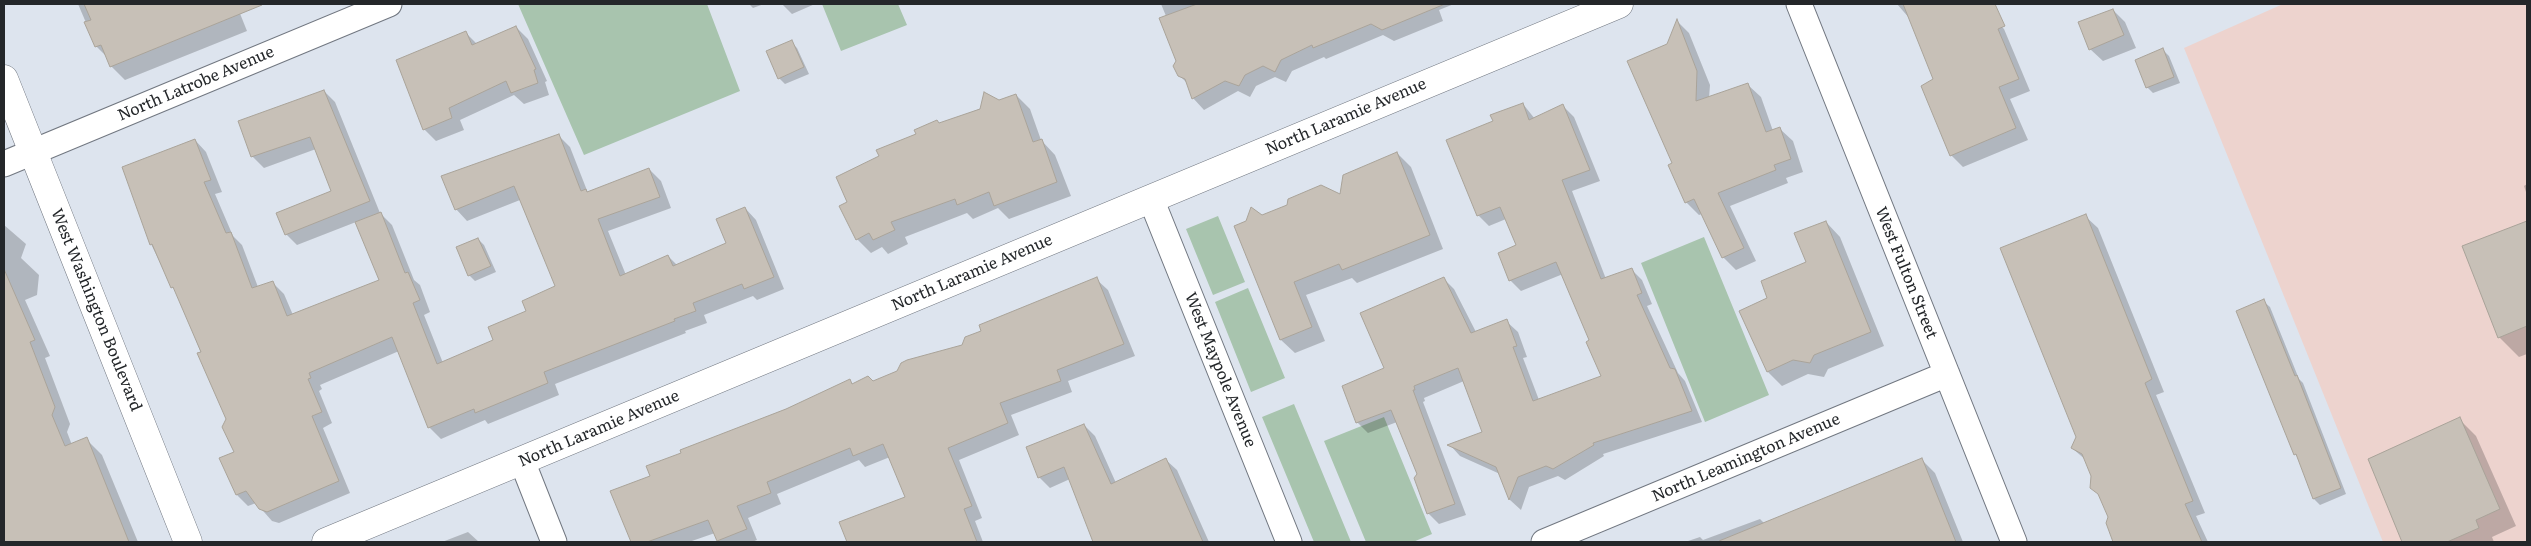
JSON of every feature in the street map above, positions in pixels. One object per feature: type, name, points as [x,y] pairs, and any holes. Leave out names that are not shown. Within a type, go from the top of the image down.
[{"type":"street","name":"North Latrobe Avenue","points":[[4,164],[389,4]]},
{"type":"street","name":"North Laramie Avenue","points":[[326,542],[1619,4]]},
{"type":"street","name":"West Fulton Street","points":[[1799,4],[2014,542]]},
{"type":"street","name":"West Washington Boulevard","points":[[4,79],[188,542]]},
{"type":"street","name":"West Maypole Avenue","points":[[1151,199],[1289,542]]},
{"type":"street","name":"North Leamington Avenue","points":[[1544,542],[1946,374]]},
{"type":"street","points":[[522,461],[554,542]]},
{"type":"shaded area","points":[[2283,4],[2527,4],[2527,542],[2383,542],[2184,48]]},
{"type":"green space","points":[[518,4],[707,4],[740,91],[584,155]]},
{"type":"green space","points":[[822,4],[898,4],[907,25],[841,51]]},
{"type":"green space","points":[[1218,216],[1245,282],[1213,295],[1186,229]]},
{"type":"green space","points":[[1704,237],[1769,395],[1705,422],[1641,263]]},
{"type":"green space","points":[[1248,288],[1285,378],[1251,392],[1215,302]]},
{"type":"green space","points":[[1294,404],[1351,542],[1314,542],[1262,417]]},
{"type":"green space","points":[[1384,417],[1432,534],[1413,542],[1366,542],[1324,441]]},
{"type":"building","points":[[84,4],[262,5],[110,67],[101,45],[95,47],[84,22],[91,20]]},
{"type":"building","points":[[1197,4],[1445,4],[1382,30],[1371,24],[1313,48],[1312,45],[1281,60],[1275,72],[1263,66],[1245,75],[1239,86],[1225,81],[1192,99],[1185,79],[1178,76],[1173,66],[1176,61],[1159,18]]},
{"type":"building","points":[[1903,4],[1995,4],[2005,26],[1998,29],[2019,79],[1999,87],[2016,128],[1950,156],[1921,86],[1933,79]]},
{"type":"building","points":[[2113,9],[2124,35],[2089,50],[2078,22]]},
{"type":"building","points":[[1677,19],[1697,71],[1696,101],[1748,83],[1766,132],[1780,127],[1791,159],[1774,165],[1776,170],[1718,193],[1744,248],[1722,258],[1694,199],[1685,203],[1668,165],[1672,163],[1627,61],[1667,44]]},
{"type":"building","points":[[516,26],[536,69],[534,70],[538,83],[511,93],[506,81],[449,108],[452,118],[423,130],[396,60],[466,31],[472,45]]},
{"type":"building","points":[[792,40],[804,67],[778,79],[766,51]]},
{"type":"building","points":[[2163,48],[2174,77],[2146,88],[2135,60]]},
{"type":"building","points":[[324,90],[370,201],[285,235],[276,213],[331,191],[310,137],[251,157],[238,121]]},
{"type":"building","points":[[984,92],[999,100],[1016,94],[1033,142],[1042,139],[1057,182],[994,206],[989,192],[957,205],[955,199],[891,222],[895,230],[873,240],[869,233],[856,240],[839,206],[847,202],[836,177],[879,156],[876,150],[916,134],[914,130],[937,120],[939,123],[980,109]]},
{"type":"building","points":[[1523,103],[1529,120],[1563,104],[1590,170],[1562,180],[1601,279],[1632,268],[1642,293],[1637,295],[1670,368],[1675,369],[1692,411],[1593,443],[1594,445],[1553,469],[1546,466],[1518,477],[1509,500],[1496,467],[1447,445],[1482,432],[1458,368],[1414,386],[1415,390],[1413,390],[1455,504],[1427,514],[1414,478],[1417,474],[1391,410],[1356,423],[1342,386],[1384,368],[1360,313],[1444,277],[1471,333],[1507,319],[1517,346],[1513,347],[1533,401],[1601,376],[1586,342],[1589,340],[1556,262],[1509,281],[1498,253],[1516,245],[1500,207],[1477,216],[1446,140],[1493,121],[1490,115]]},
{"type":"building","points":[[559,134],[581,191],[586,189],[587,192],[649,168],[660,197],[598,219],[620,276],[668,255],[673,266],[726,243],[716,219],[745,207],[774,277],[744,289],[742,284],[693,303],[696,311],[674,319],[675,321],[544,372],[548,383],[475,413],[474,409],[428,428],[392,337],[309,373],[311,378],[308,379],[322,412],[312,416],[339,481],[267,512],[259,509],[246,491],[236,495],[219,458],[234,452],[222,427],[226,419],[197,353],[201,352],[173,287],[171,288],[152,244],[150,245],[122,167],[195,139],[211,180],[204,182],[226,233],[231,232],[252,288],[273,281],[287,316],[379,280],[355,222],[381,212],[405,273],[408,272],[420,300],[413,303],[437,364],[493,340],[488,327],[526,311],[522,301],[555,286],[514,186],[455,210],[441,176]]},
{"type":"building","points":[[1397,152],[1430,235],[1342,270],[1339,264],[1294,282],[1312,327],[1280,340],[1234,226],[1246,221],[1251,207],[1262,215],[1287,205],[1288,199],[1321,185],[1340,194],[1343,175]]},
{"type":"building","points":[[2086,214],[2152,379],[2145,383],[2193,501],[2185,504],[2202,542],[2113,542],[2106,523],[2108,517],[2098,494],[2090,488],[2091,476],[2082,454],[2071,448],[2076,437],[2000,248]]},
{"type":"building","points":[[1826,221],[1871,332],[1814,355],[1810,363],[1793,360],[1767,372],[1739,311],[1767,298],[1761,281],[1806,262],[1794,233]]},
{"type":"building","points":[[2527,221],[2527,326],[2498,338],[2462,246]]},
{"type":"building","points":[[478,238],[491,266],[468,276],[456,247]]},
{"type":"building","points":[[4,269],[35,340],[30,342],[55,407],[52,415],[65,446],[87,437],[129,542],[4,542]]},
{"type":"building","points":[[1097,277],[1124,344],[1057,370],[1061,381],[1000,403],[1008,423],[948,448],[972,506],[964,509],[977,542],[847,542],[839,522],[905,497],[883,444],[853,456],[850,448],[767,482],[771,493],[737,506],[747,529],[717,541],[708,520],[647,542],[631,542],[610,491],[650,476],[646,466],[681,453],[680,450],[786,409],[850,379],[852,384],[868,376],[873,381],[897,371],[901,363],[907,360],[962,345],[965,337],[981,331],[979,325]]},
{"type":"building","points":[[2264,299],[2295,376],[2297,375],[2341,488],[2313,499],[2236,311]]},
{"type":"building","points":[[2460,417],[2500,509],[2476,520],[2479,528],[2447,542],[2402,542],[2368,459]]},
{"type":"building","points":[[1084,424],[1111,484],[1166,458],[1203,542],[1093,542],[1064,467],[1038,478],[1026,447]]},
{"type":"building","points":[[1922,458],[1956,542],[1719,542],[1719,541]]}]
